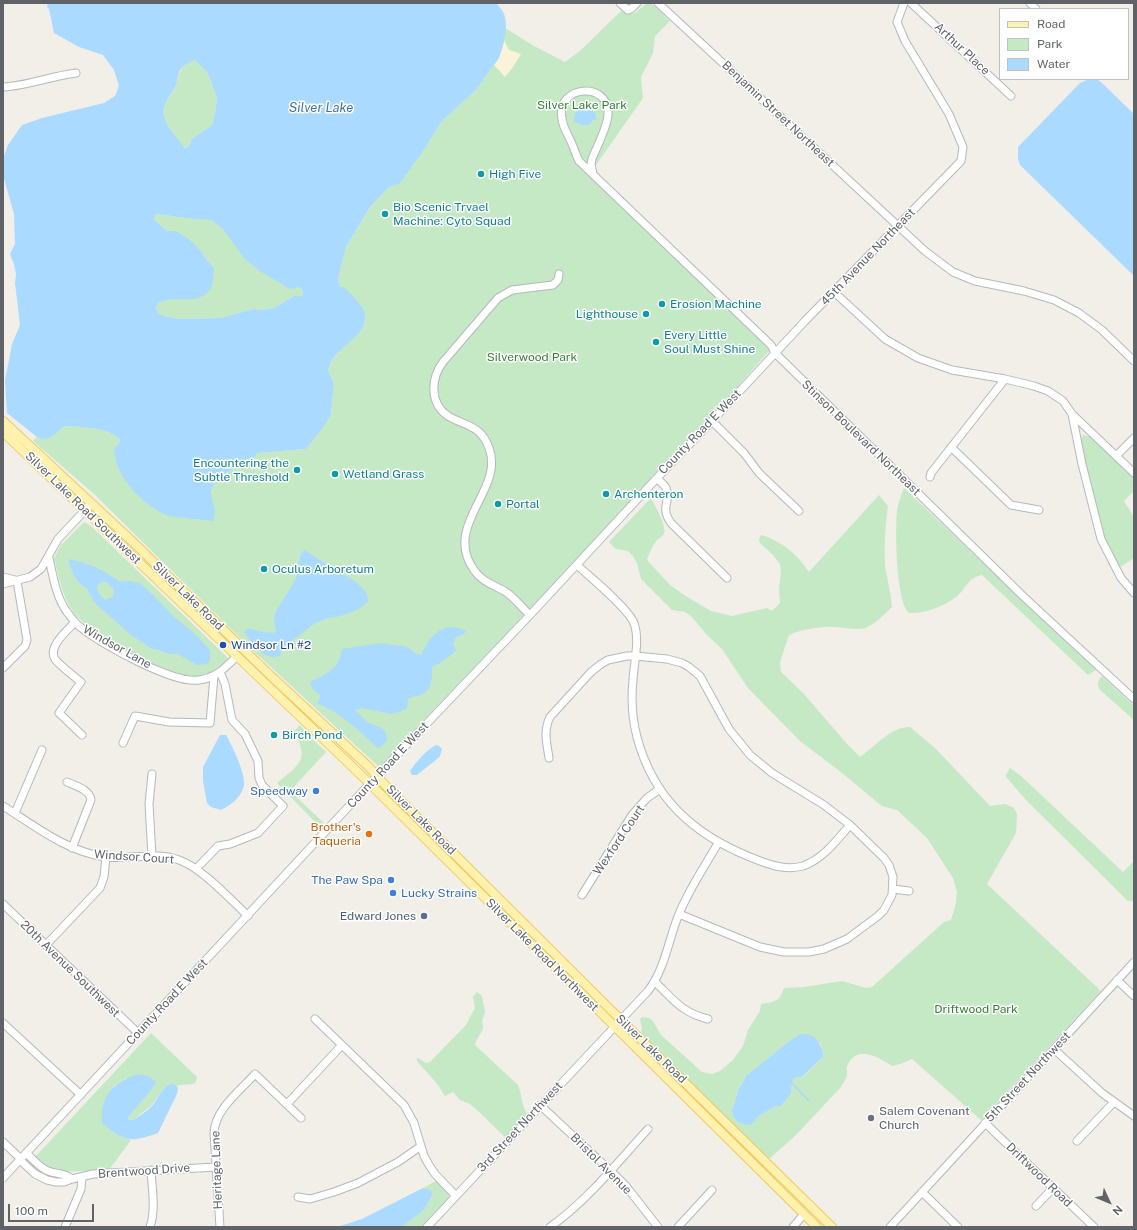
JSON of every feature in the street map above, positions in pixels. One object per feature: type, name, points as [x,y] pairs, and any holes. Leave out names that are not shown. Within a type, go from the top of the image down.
[{"type":"main road","name":"Silver Lake Road","points":[[3,421],[92,503],[272,677],[326,726],[621,1020],[832,1227]]},
{"type":"main road","name":"Silver Lake Road Southwest","points":[[3,432],[370,784]]},
{"type":"main road","name":"Silver Lake Road Northwest","points":[[370,784],[817,1227]]},
{"type":"street","points":[[620,3],[628,10],[637,3]]},
{"type":"street","name":"Benjamin Street Northeast","points":[[658,3],[925,251],[954,272],[975,281],[1024,291],[1054,300],[1078,313],[1102,330],[1134,361]]},
{"type":"street","name":"45th Avenue Northeast","points":[[775,353],[962,161],[963,147],[949,114],[905,41],[896,22],[904,3]]},
{"type":"street","name":"Arthur Place","points":[[911,3],[1011,96]]},
{"type":"street","points":[[3,87],[39,82],[76,73]]},
{"type":"street","name":"Stinson Boulevard Northeast","points":[[593,174],[591,164],[592,158],[607,122],[608,110],[606,104],[598,95],[593,92],[582,91],[573,94],[565,101],[562,107],[562,119],[577,159],[771,345],[775,353],[1024,597],[1134,699]]},
{"type":"street","points":[[530,615],[506,593],[483,580],[470,563],[465,545],[466,531],[491,474],[491,454],[487,441],[478,431],[468,424],[448,416],[439,407],[434,394],[434,380],[436,373],[443,362],[489,306],[498,298],[512,290],[553,285],[558,280],[559,274]]},
{"type":"street","points":[[834,292],[885,339],[918,358],[952,370],[1005,379],[1048,391],[1063,401],[1072,414],[1134,473]]},
{"type":"street","name":"County Road E West","points":[[3,1178],[377,776],[775,353]]},
{"type":"street","points":[[930,477],[930,473],[1005,379]]},
{"type":"street","points":[[1072,414],[1082,464],[1101,539],[1121,578],[1134,594]]},
{"type":"street","points":[[712,421],[744,453],[759,473],[799,512]]},
{"type":"street","points":[[1116,456],[1134,438]]},
{"type":"street","points":[[951,447],[1011,505],[1039,510]]},
{"type":"street","points":[[657,478],[666,487],[667,494],[665,513],[671,523],[727,578]]},
{"type":"street","points":[[3,584],[36,574],[49,558],[58,539],[92,503]]},
{"type":"street","name":"Windsor Lane","points":[[49,558],[61,601],[75,622],[86,631],[134,659],[184,680],[193,680],[217,674]]},
{"type":"street","points":[[577,565],[629,615],[636,628],[637,634],[632,693],[634,724],[646,764],[660,789],[678,811],[718,843],[774,867],[793,868],[816,860],[828,850],[850,825]]},
{"type":"street","points":[[3,577],[17,581]]},
{"type":"street","points":[[3,668],[25,646],[27,640],[17,581]]},
{"type":"street","points":[[75,622],[60,638],[54,647],[53,652],[54,659],[81,682],[59,713],[82,735]]},
{"type":"street","points":[[123,743],[135,716],[169,722],[210,723],[217,674],[237,656]]},
{"type":"street","points":[[549,758],[546,729],[547,723],[554,712],[591,672],[601,664],[616,657],[635,656],[676,660],[692,669],[700,676],[728,729],[750,754],[772,773],[824,805],[850,825],[884,858],[891,871],[893,889],[889,903],[884,910],[847,939],[809,952],[784,952],[760,947],[679,914]]},
{"type":"street","points":[[196,869],[218,846],[230,844],[258,833],[283,806],[262,785],[258,778],[258,762],[245,734],[232,720],[225,684],[217,674]]},
{"type":"street","points":[[15,813],[42,750]]},
{"type":"street","points":[[152,774],[149,804],[152,856]]},
{"type":"street","points":[[67,782],[89,794],[91,800],[72,848]]},
{"type":"street","name":"Wexford Court","points":[[582,895],[632,815],[647,798],[660,789]]},
{"type":"street","name":"Windsor Court","points":[[3,806],[72,848],[106,857],[129,858],[152,856],[179,860],[196,869],[248,916]]},
{"type":"street","name":"3rd Street Northwest","points":[[427,1227],[614,1026],[643,997],[655,982],[661,970],[679,914],[718,843]]},
{"type":"street","points":[[46,945],[100,888],[104,877],[106,857]]},
{"type":"street","points":[[893,889],[909,891]]},
{"type":"street","name":"20th Avenue Southwest","points":[[3,904],[138,1033]]},
{"type":"street","name":"5th Street Northwest","points":[[890,1227],[1134,962]]},
{"type":"street","points":[[1117,980],[1134,996]]},
{"type":"street","points":[[655,982],[686,1011],[693,1015],[708,1019]]},
{"type":"street","points":[[316,1020],[404,1105],[414,1123],[429,1165],[435,1174],[456,1196]]},
{"type":"street","points":[[3,1023],[81,1095]]},
{"type":"street","points":[[287,1104],[342,1045]]},
{"type":"street","points":[[1054,1049],[1088,1082],[1134,1116]]},
{"type":"street","name":"Heritage Lane","points":[[220,1227],[214,1133],[216,1120],[223,1108],[256,1074],[301,1118]]},
{"type":"street","points":[[1077,1142],[1114,1102]]},
{"type":"street","name":"Bristol Avenue","points":[[540,1105],[626,1186],[658,1227]]},
{"type":"street","name":"Driftwood Road","points":[[985,1124],[1094,1227]]},
{"type":"street","points":[[550,1227],[573,1209],[648,1129]]},
{"type":"street","name":"Brentwood Drive","points":[[3,1142],[22,1157],[35,1174],[47,1180],[64,1182],[93,1174],[216,1167]]},
{"type":"street","points":[[298,1197],[310,1199],[358,1183],[398,1162],[421,1146]]},
{"type":"street","points":[[150,1227],[153,1215],[151,1170]]},
{"type":"street","points":[[65,1227],[81,1189],[82,1177]]},
{"type":"street","points":[[1036,1206],[1053,1188]]},
{"type":"street","points":[[678,1227],[712,1190]]},
{"type":"street","points":[[922,1192],[958,1227]]},
{"type":"street","points":[[792,1227],[804,1214]]},
{"type":"green space","name":"Silverwood Park","points":[[647,3],[651,3],[670,21],[655,36],[653,53],[641,77],[643,98],[589,175],[770,350],[628,506],[382,764],[378,766],[247,645],[94,494],[33,441],[37,437],[45,438],[52,436],[65,426],[94,428],[109,432],[120,440],[119,444],[214,513],[211,492],[217,477],[252,461],[257,453],[306,449],[331,414],[334,384],[328,370],[331,362],[333,358],[359,332],[365,322],[340,287],[338,279],[346,247],[370,207],[389,187],[399,183],[422,153],[442,121],[476,90],[499,58],[504,40],[505,28],[534,46],[565,62],[581,50],[621,11],[635,13]]},
{"type":"green space","points":[[195,60],[208,73],[217,98],[215,113],[212,125],[192,139],[189,147],[183,148],[166,123],[164,110],[182,68]]},
{"type":"green space","points":[[156,214],[213,221],[232,239],[302,289],[303,295],[294,296],[274,308],[261,310],[253,309],[221,318],[178,319],[158,313],[156,307],[158,303],[170,299],[197,299],[214,268],[200,250],[176,232],[167,231],[154,219]]},
{"type":"green space","points":[[1083,435],[1091,437],[1134,477],[1134,491],[1124,501],[1134,517],[1134,558],[1119,568],[1105,538],[1080,441]]},
{"type":"green space","points":[[904,488],[1096,670],[1088,675],[982,575],[973,578],[960,594],[946,603],[928,611],[909,613],[901,595],[896,548],[897,511]]},
{"type":"green space","name":"Driftwood Park","points":[[879,495],[888,506],[885,535],[885,565],[892,607],[876,622],[865,628],[823,627],[805,630],[789,635],[780,662],[781,672],[803,693],[860,757],[896,730],[910,727],[936,749],[990,806],[1005,804],[1014,808],[1017,814],[1016,833],[987,884],[1101,991],[981,1120],[912,1059],[892,1066],[869,1054],[857,1055],[852,1058],[847,1065],[845,1081],[840,1088],[796,1135],[769,1159],[641,1033],[642,1029],[640,1019],[642,1017],[649,1018],[653,1021],[661,1035],[702,1072],[712,1074],[720,1071],[733,1060],[743,1046],[748,1030],[760,1011],[761,1004],[770,1003],[778,999],[784,988],[804,987],[842,981],[866,988],[872,987],[944,922],[951,920],[956,903],[957,892],[953,878],[927,838],[897,810],[882,806],[800,741],[748,688],[722,649],[707,635],[691,616],[685,612],[672,610],[641,579],[637,563],[633,556],[628,551],[616,549],[609,542],[651,498],[664,526],[664,534],[657,540],[647,560],[670,585],[684,595],[711,611],[732,616],[767,608],[772,611],[780,603],[780,564],[759,542],[760,536],[762,535],[770,538],[789,549],[809,572]],"holes":[[[800,1034],[820,1043],[824,1056],[803,1077],[794,1078],[791,1094],[781,1106],[775,1107],[760,1115],[751,1125],[732,1110],[738,1091],[746,1076],[788,1042]]]},
{"type":"green space","points":[[84,522],[91,526],[229,659],[219,668],[207,675],[186,675],[169,670],[132,653],[113,643],[83,622],[70,607],[61,587],[54,558],[61,545]]},
{"type":"green space","points":[[1102,676],[1134,706],[1134,720],[1099,689],[1098,682]]},
{"type":"green space","points":[[300,725],[305,732],[326,752],[290,791],[326,825],[323,830],[277,783],[300,762],[301,750],[299,741],[294,731]]},
{"type":"green space","points":[[1010,768],[1021,776],[1123,872],[1134,861],[1134,901],[1128,901],[1027,801],[1006,777]]},
{"type":"green space","points":[[477,992],[482,996],[485,1012],[482,1021],[483,1029],[475,1045],[518,1085],[527,1114],[506,1138],[477,1110],[470,1104],[460,1100],[453,1092],[445,1096],[438,1085],[417,1061],[418,1058],[426,1063],[430,1062],[466,1025],[475,1008],[473,997]]},
{"type":"green space","points":[[151,1033],[196,1076],[197,1078],[195,1083],[177,1086],[175,1084],[165,1087],[151,1106],[133,1120],[129,1120],[128,1117],[149,1093],[126,1078],[114,1086],[102,1122],[122,1137],[131,1140],[109,1170],[58,1172],[42,1164],[35,1157]]},
{"type":"green space","points":[[436,1181],[450,1195],[449,1198],[422,1227],[402,1227],[424,1210],[433,1194],[427,1189],[423,1188]]},
{"type":"sand","points":[[504,40],[509,50],[521,54],[505,77],[494,65],[499,58]]},
{"type":"water","name":"Silver Lake","points":[[48,3],[496,3],[502,10],[506,21],[503,47],[499,58],[476,90],[442,121],[422,153],[399,184],[389,187],[370,207],[346,247],[338,279],[340,287],[344,287],[359,303],[365,314],[365,321],[358,334],[334,357],[331,362],[328,370],[334,384],[331,414],[325,425],[306,449],[257,453],[252,461],[217,477],[211,492],[215,513],[213,521],[166,515],[143,500],[125,480],[116,462],[114,449],[119,444],[120,440],[109,432],[94,428],[65,426],[49,438],[45,439],[37,437],[7,413],[5,381],[12,344],[20,325],[15,283],[16,274],[10,254],[15,244],[14,214],[3,175],[3,159],[8,145],[22,125],[42,118],[104,103],[115,96],[119,86],[114,70],[103,55],[79,47],[54,33],[49,9],[47,7]],"holes":[[[195,60],[208,73],[217,98],[212,125],[192,139],[189,147],[184,148],[166,123],[164,110],[165,105],[176,85],[180,70],[191,61]],[[156,214],[213,221],[223,229],[244,258],[260,271],[290,289],[299,287],[302,289],[303,295],[294,296],[274,308],[261,310],[253,309],[221,318],[178,319],[158,313],[156,307],[158,303],[170,299],[197,299],[206,294],[212,287],[214,268],[190,240],[176,231],[167,231],[154,219]]]},
{"type":"water","points":[[1087,80],[1098,80],[1134,114],[1134,276],[1020,165],[1018,159],[1018,147],[1080,83]]},
{"type":"water","points":[[581,107],[583,109],[592,108],[591,110],[595,113],[597,120],[594,119],[589,125],[574,122],[575,113],[580,110]]},
{"type":"water","points":[[304,550],[356,582],[366,592],[369,601],[350,613],[328,618],[315,623],[282,649],[280,656],[269,656],[264,654],[244,633],[248,628],[263,632],[274,633],[276,631],[274,622],[275,613],[296,579],[300,556]]},
{"type":"water","points":[[68,559],[96,568],[120,582],[129,581],[140,583],[210,650],[210,660],[207,664],[197,665],[178,654],[169,654],[157,649],[152,649],[131,635],[95,603],[87,588],[83,586],[74,576]],"holes":[[[101,582],[106,582],[114,589],[113,597],[105,600],[99,594],[97,586]]]},
{"type":"water","points":[[448,627],[466,631],[464,634],[456,637],[453,643],[456,651],[439,664],[432,667],[432,680],[430,687],[424,693],[408,699],[407,709],[392,714],[362,708],[355,710],[367,722],[381,728],[386,733],[387,741],[381,747],[378,748],[332,710],[317,704],[321,696],[313,689],[310,682],[327,673],[335,666],[342,649],[381,643],[408,647],[415,653],[421,655],[434,635],[442,629]]},
{"type":"water","points":[[220,735],[226,735],[229,740],[238,760],[244,780],[243,789],[238,797],[229,806],[221,810],[211,807],[207,803],[203,781],[203,767]]},
{"type":"water","points":[[436,745],[442,749],[440,756],[417,775],[412,775],[410,771],[415,764],[425,753]]},
{"type":"water","points":[[800,1034],[814,1037],[819,1043],[824,1056],[802,1077],[794,1078],[791,1094],[781,1106],[775,1107],[760,1115],[751,1125],[743,1124],[738,1121],[734,1117],[732,1110],[738,1091],[746,1076]]},
{"type":"water","points":[[139,1074],[148,1076],[156,1082],[149,1093],[128,1117],[129,1120],[133,1120],[149,1109],[167,1086],[175,1084],[178,1088],[177,1094],[158,1133],[140,1138],[128,1139],[117,1134],[102,1123],[103,1105],[106,1097],[115,1086],[130,1077]]},
{"type":"water","points":[[423,1188],[430,1190],[433,1194],[424,1210],[402,1227],[337,1227],[362,1219]]},
{"type":"waterway","points":[[792,1083],[809,1101]]},
{"type":"place","name":"High Five","points":[[481,174]]},
{"type":"place","name":"Bio Scenic Trvael Machine: Cyto Squad","points":[[385,214]]},
{"type":"place","name":"Erosion Machine","points":[[662,304]]},
{"type":"place","name":"Lighthouse","points":[[646,314]]},
{"type":"place","name":"Every Little Soul Must Shine","points":[[656,342]]},
{"type":"place","name":"Encountering the Subtle Threshold","points":[[297,470]]},
{"type":"place","name":"Wetland Grass","points":[[335,474]]},
{"type":"place","name":"Archenteron","points":[[606,494]]},
{"type":"place","name":"Portal","points":[[498,504]]},
{"type":"place","name":"Oculus Arboretum","points":[[264,569]]},
{"type":"place","name":"Windsor Ln #2","points":[[223,645]]},
{"type":"place","name":"Birch Pond","points":[[274,735]]},
{"type":"place","name":"Speedway","points":[[316,791]]},
{"type":"place","name":"Brother's Taqueria","points":[[369,834]]},
{"type":"place","name":"The Paw Spa","points":[[391,880]]},
{"type":"place","name":"Lucky Strains","points":[[393,893]]},
{"type":"place","name":"Edward Jones","points":[[424,916]]},
{"type":"place","name":"Salem Covenant Church","points":[[871,1118]]},
{"type":"park label","name":"Silver Lake Park","points":[[582,105]]}]
